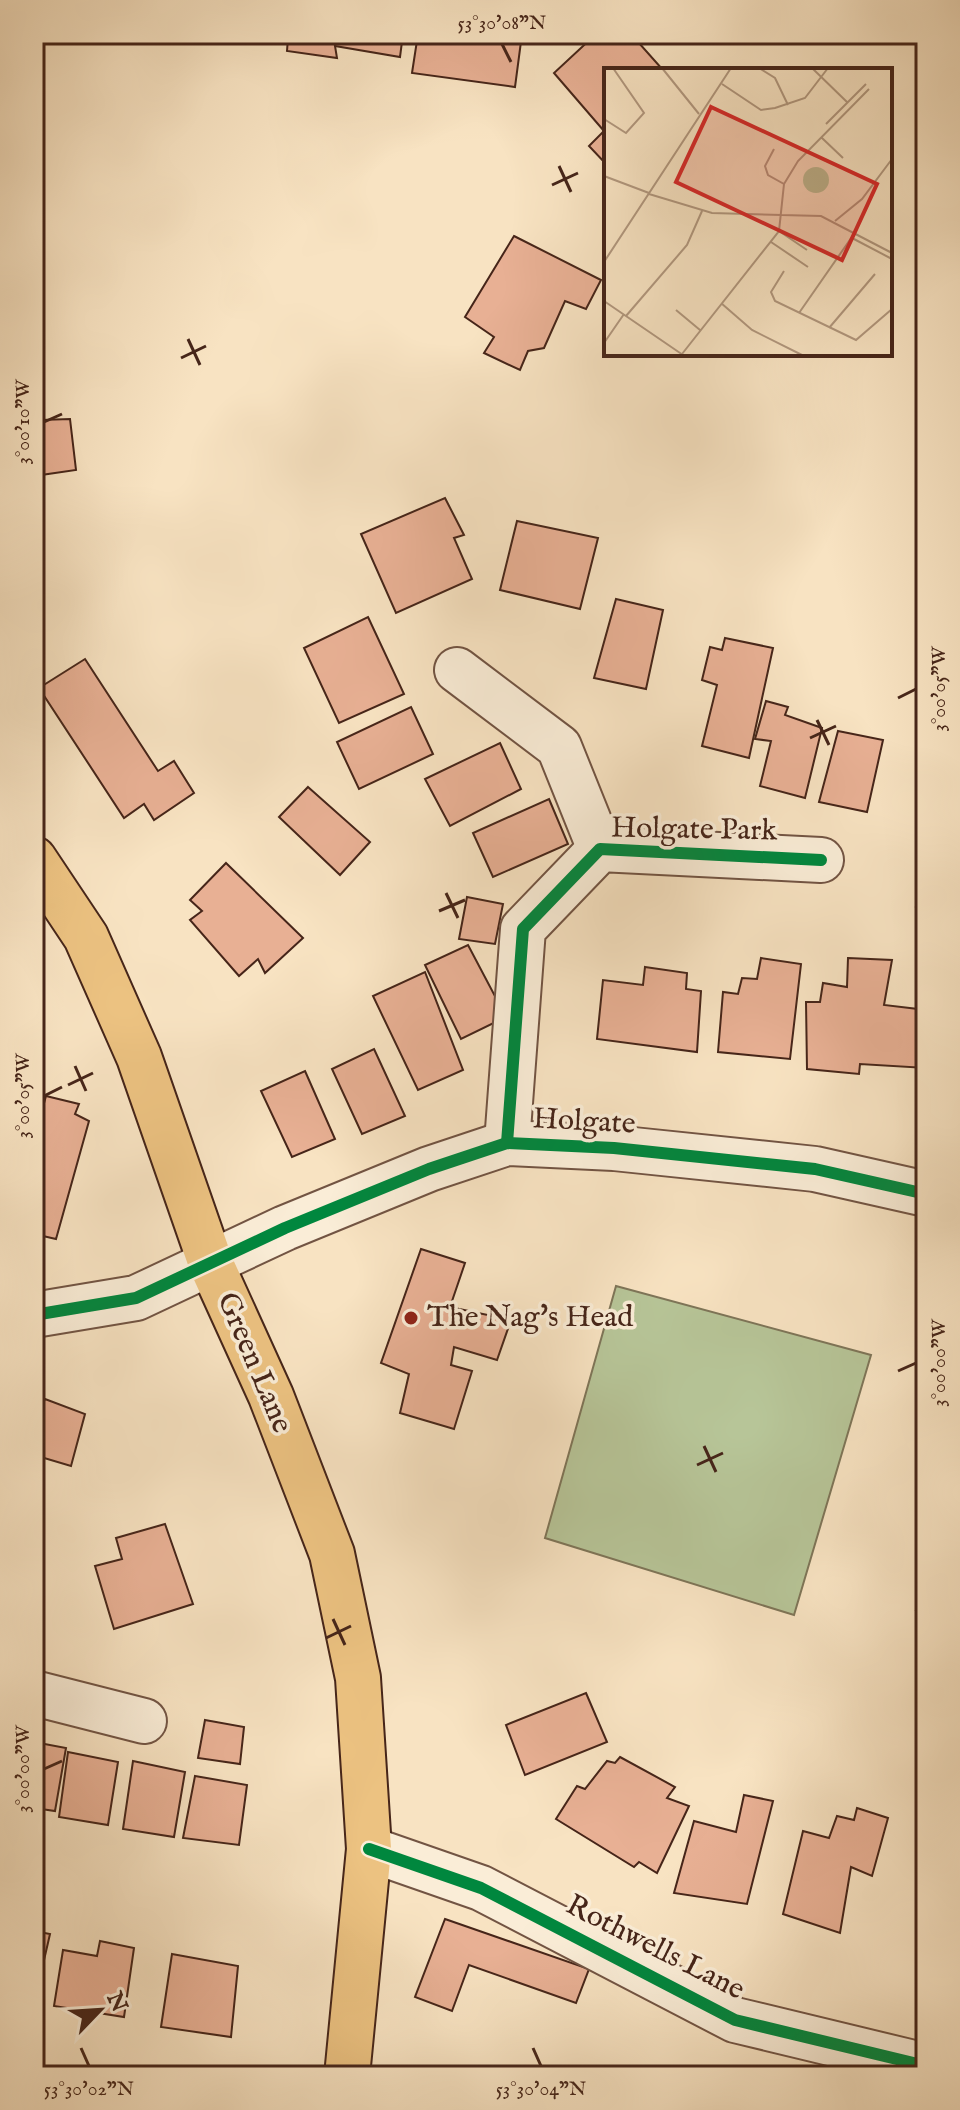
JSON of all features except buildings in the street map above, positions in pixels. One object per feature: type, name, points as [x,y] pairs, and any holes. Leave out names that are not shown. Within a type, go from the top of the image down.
[{"type":"main road","name":"Green Lane","points":[[34,859],[86,937],[127,1030],[211,1264],[271,1396],[332,1554],[358,1678],[369,1849],[347,2076]]},
{"type":"street","name":"Holgate Park","points":[[457,670],[559,747],[600,849]]},
{"type":"street","name":"Holgate Park","points":[[507,1143],[523,929],[600,849],[821,860]]},
{"type":"street","name":"Holgate","points":[[34,1315],[136,1298],[285,1228],[429,1169],[507,1143],[614,1148],[815,1169],[926,1194]]},
{"type":"street","points":[[34,1693],[144,1721]]},
{"type":"street","name":"Rothwells Lane","points":[[369,1849],[481,1888],[735,2020],[926,2066]]},
{"type":"green space","points":[[616,1286],[871,1355],[794,1615],[545,1538]]},
{"type":"cycle path","points":[[507,1143],[523,929],[600,849],[821,860]]},
{"type":"cycle path","points":[[34,1315],[136,1298],[285,1228],[429,1169],[507,1143],[614,1148],[815,1169],[926,1194]]},
{"type":"cycle path","points":[[369,1849],[481,1888],[735,2020],[926,2066]]},
{"type":"place","name":"The Nag's Head","points":[[411,1318]]}]
